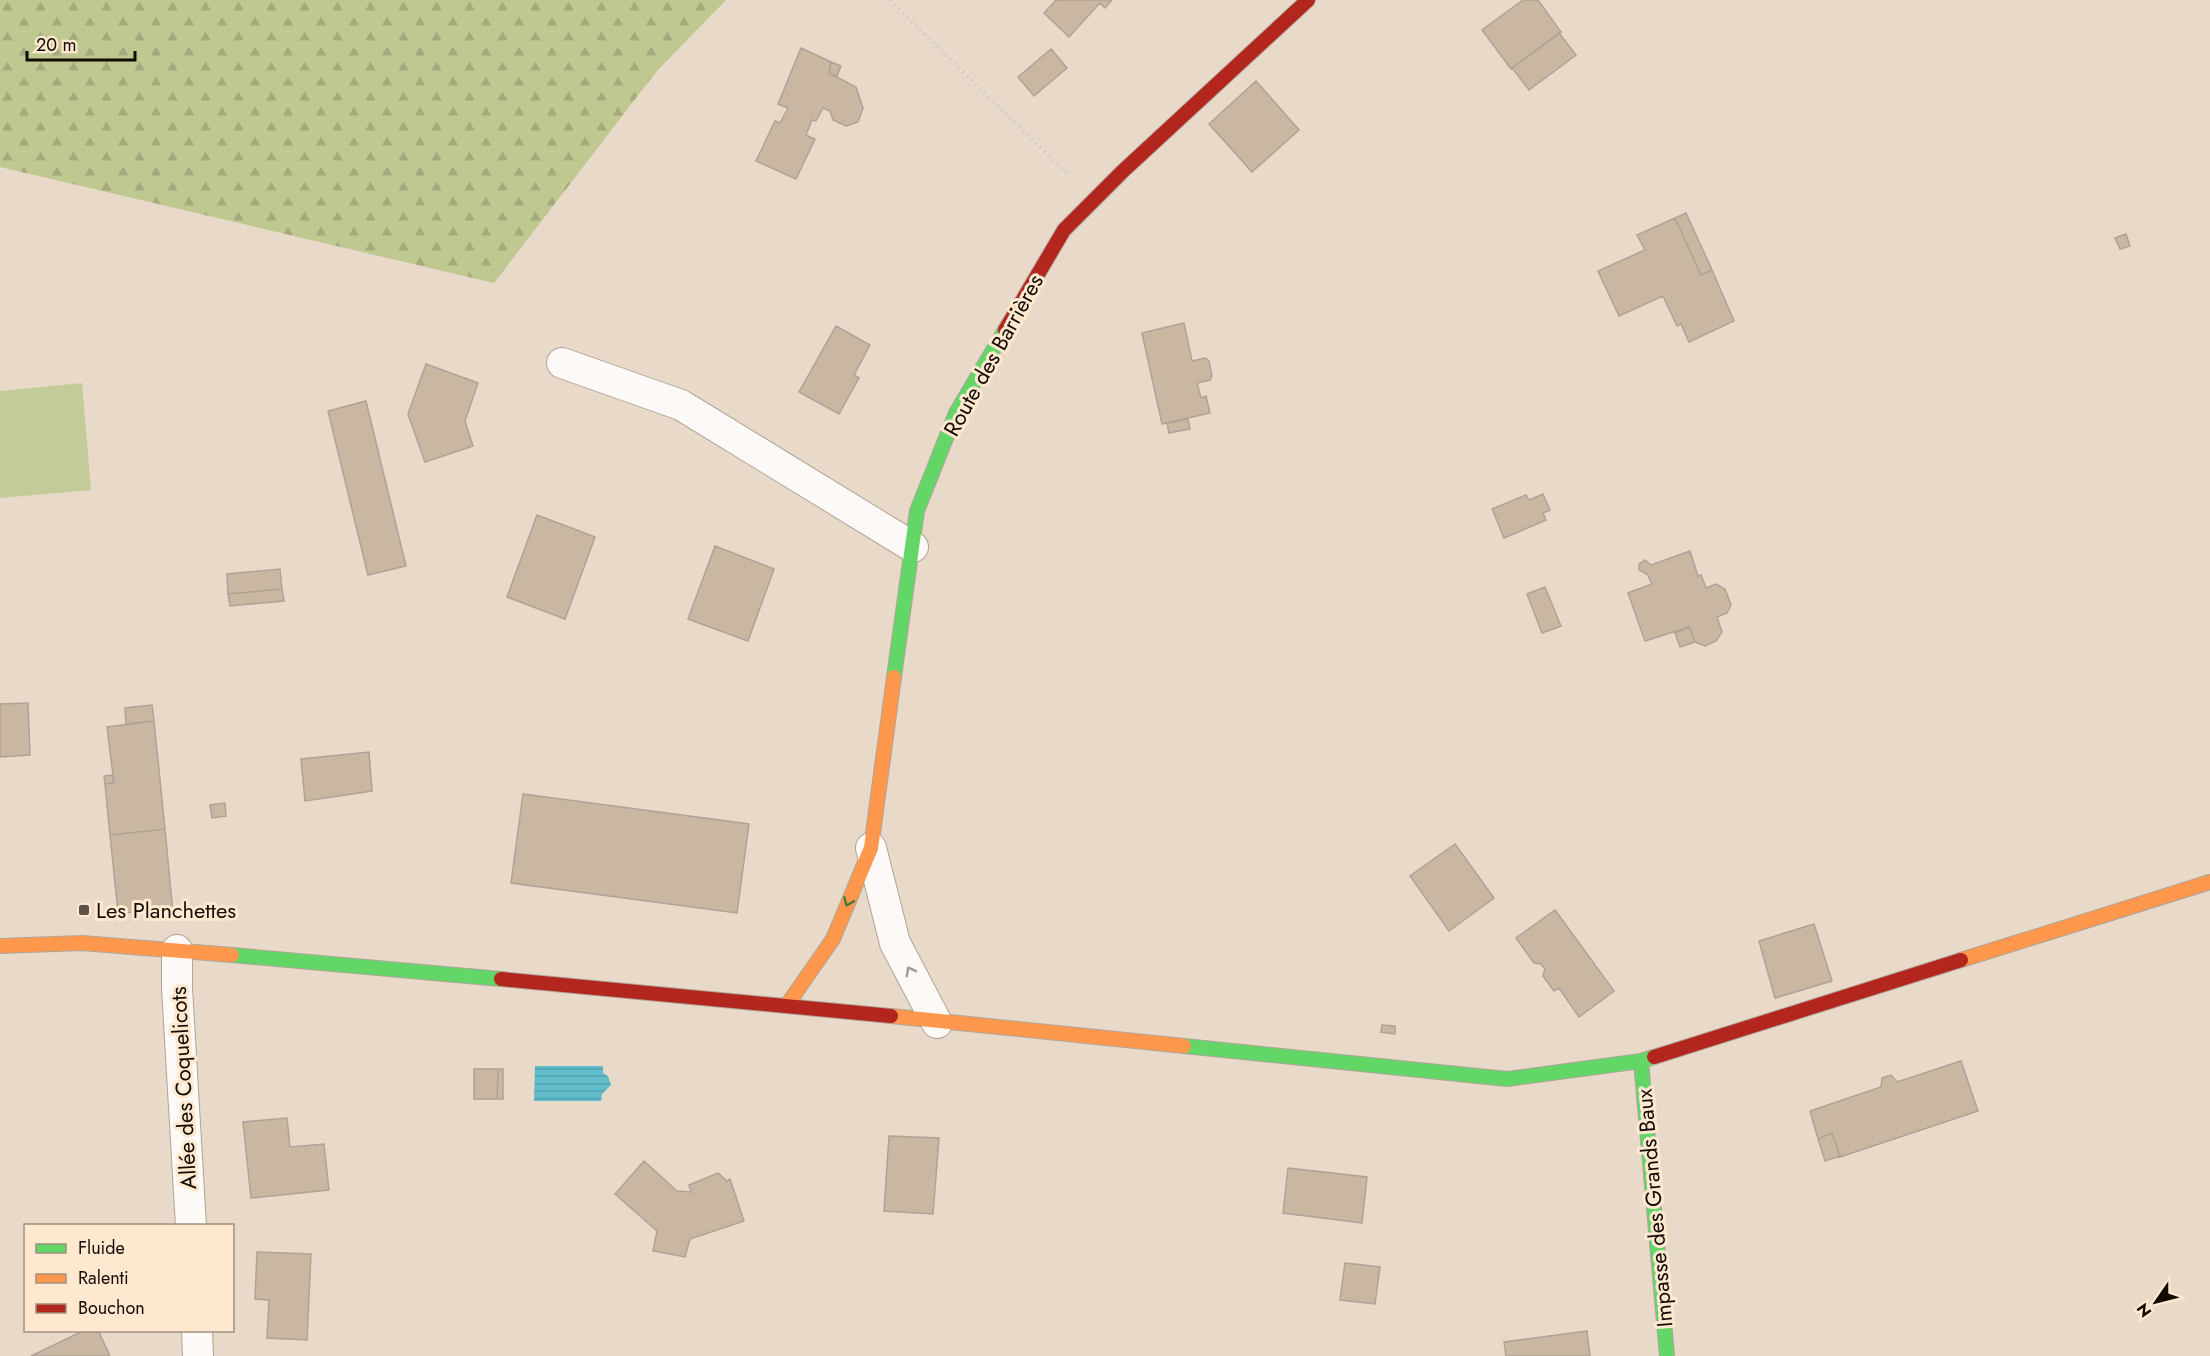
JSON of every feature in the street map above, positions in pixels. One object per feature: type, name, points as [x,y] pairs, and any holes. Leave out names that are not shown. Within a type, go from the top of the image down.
[{"type":"street","name":"Route des Barrières","points":[[787,1005],[833,939],[871,848],[917,511],[956,413],[1064,230],[1308,0]]},
{"type":"street","points":[[562,363],[681,405],[913,547]]},
{"type":"street","name":"Route des Barrières","points":[[871,848],[895,943],[937,1023]]},
{"type":"street","points":[[0,946],[82,943],[177,950],[787,1005],[937,1023],[1508,1080],[1641,1060],[2210,882]]},
{"type":"street","name":"Allée des Coquelicots","points":[[177,950],[177,988],[191,1224]]},
{"type":"street","name":"Impasse des Grands Baux","points":[[1641,1060],[1667,1356]]},
{"type":"street","points":[[197,1332],[198,1356]]},
{"type":"path","points":[[890,0],[1094,200]]},
{"type":"green space","points":[[0,0],[726,0],[656,72],[494,283],[0,167]]},
{"type":"green space","points":[[82,383],[91,490],[0,498],[0,391]]},
{"type":"water","points":[[535,1066],[603,1066],[603,1073],[608,1076],[611,1085],[602,1094],[601,1101],[534,1101]]},
{"type":"building","points":[[1056,0],[1112,0],[1105,8],[1100,3],[1069,37],[1044,13]]},
{"type":"building","points":[[1523,0],[1538,0],[1561,32],[1511,69],[1482,30]]},
{"type":"building","points":[[1559,33],[1576,55],[1529,90],[1512,68]]},
{"type":"building","points":[[801,48],[831,62],[829,73],[856,87],[863,108],[858,122],[846,126],[833,120],[830,111],[823,108],[816,121],[812,120],[806,135],[815,139],[796,179],[756,161],[775,121],[780,123],[788,108],[778,104]]},
{"type":"building","points":[[1051,49],[1067,68],[1034,96],[1018,77]]},
{"type":"building","points":[[831,62],[841,66],[837,76],[829,73]]},
{"type":"building","points":[[1256,81],[1299,130],[1252,172],[1209,124]]},
{"type":"building","points":[[1686,213],[1712,270],[1701,275],[1675,218]]},
{"type":"building","points":[[1675,218],[1701,275],[1712,270],[1734,321],[1689,342],[1681,324],[1677,326],[1663,296],[1619,316],[1598,271],[1645,250],[1637,235]]},
{"type":"building","points":[[2126,234],[2130,246],[2120,249],[2115,238]]},
{"type":"building","points":[[1184,323],[1192,361],[1205,358],[1209,361],[1212,376],[1210,380],[1197,383],[1201,398],[1206,396],[1210,413],[1162,424],[1142,333]]},
{"type":"building","points":[[836,326],[870,345],[854,375],[859,378],[839,414],[799,392]]},
{"type":"building","points":[[426,364],[478,383],[465,421],[473,446],[425,462],[408,414]]},
{"type":"building","points":[[366,401],[406,566],[368,575],[328,411]]},
{"type":"building","points":[[1188,419],[1190,429],[1169,433],[1167,423]]},
{"type":"building","points":[[1543,494],[1550,510],[1543,513],[1546,520],[1504,538],[1492,509],[1526,495],[1529,500]]},
{"type":"building","points":[[537,515],[595,537],[565,619],[507,597]]},
{"type":"building","points":[[715,546],[774,569],[748,641],[688,619]]},
{"type":"building","points":[[1690,551],[1698,576],[1701,575],[1706,588],[1716,584],[1725,589],[1731,605],[1727,613],[1717,617],[1722,632],[1716,641],[1705,646],[1695,642],[1689,627],[1645,641],[1628,593],[1652,584],[1647,574],[1639,570],[1639,564],[1645,560],[1651,565]]},
{"type":"building","points":[[280,569],[282,589],[228,594],[227,574]]},
{"type":"building","points":[[1545,587],[1561,626],[1542,633],[1527,594]]},
{"type":"building","points":[[282,589],[284,601],[230,606],[228,594]]},
{"type":"building","points":[[1689,627],[1695,642],[1680,647],[1675,633]]},
{"type":"building","points":[[28,703],[30,755],[0,757],[0,704]]},
{"type":"building","points":[[152,705],[154,721],[126,724],[125,708]]},
{"type":"building","points":[[154,721],[165,829],[110,835],[105,784],[114,783],[107,727]]},
{"type":"building","points":[[369,752],[372,791],[305,801],[301,759]]},
{"type":"building","points":[[112,775],[114,783],[105,784],[104,776]]},
{"type":"building","points":[[523,794],[749,824],[737,913],[511,883]]},
{"type":"building","points":[[225,803],[226,816],[212,818],[210,805]]},
{"type":"building","points":[[165,829],[173,914],[118,912],[110,835]]},
{"type":"building","points":[[1455,844],[1494,898],[1449,931],[1410,876]]},
{"type":"building","points":[[1555,910],[1614,991],[1579,1017],[1559,988],[1554,991],[1543,976],[1545,969],[1541,964],[1534,963],[1516,938]]},
{"type":"building","points":[[1814,924],[1832,981],[1775,998],[1759,941]]},
{"type":"building","points":[[1382,1025],[1395,1026],[1395,1034],[1381,1032]]},
{"type":"building","points":[[1961,1061],[1978,1111],[1840,1157],[1832,1133],[1818,1139],[1810,1111],[1881,1087],[1882,1078],[1891,1075],[1897,1082]]},
{"type":"building","points":[[474,1069],[498,1069],[497,1099],[474,1099]]},
{"type":"building","points":[[498,1069],[503,1069],[503,1099],[497,1099]]},
{"type":"building","points":[[287,1118],[290,1147],[324,1144],[329,1190],[251,1198],[243,1122]]},
{"type":"building","points":[[1832,1133],[1840,1156],[1825,1161],[1818,1139]]},
{"type":"building","points":[[889,1136],[939,1138],[933,1214],[884,1211]]},
{"type":"building","points":[[644,1161],[677,1191],[691,1192],[689,1185],[718,1173],[727,1181],[730,1179],[744,1221],[690,1239],[685,1257],[653,1251],[657,1231],[615,1194]]},
{"type":"building","points":[[1288,1168],[1367,1177],[1362,1223],[1283,1213]]},
{"type":"building","points":[[257,1252],[311,1254],[307,1340],[267,1338],[269,1300],[255,1299]]},
{"type":"building","points":[[1345,1263],[1380,1267],[1375,1304],[1340,1300]]},
{"type":"building","points":[[1587,1331],[1590,1356],[1506,1356],[1504,1342]]},
{"type":"building","points":[[81,1332],[99,1332],[110,1356],[31,1356]]},
{"type":"traffic: fast","points":[[894,677],[917,511],[956,413],[1005,330]]},
{"type":"traffic: fast","points":[[232,955],[501,979]]},
{"type":"traffic: fast","points":[[1184,1046],[1507,1079],[1641,1061],[1654,1057]]},
{"type":"traffic: fast","points":[[1641,1061],[1667,1356]]},
{"type":"traffic: slow","points":[[787,1005],[833,939],[871,848],[894,677]]},
{"type":"traffic: slow","points":[[1961,960],[2210,882]]},
{"type":"traffic: slow","points":[[0,946],[82,943],[232,955]]},
{"type":"traffic: slow","points":[[891,1016],[1184,1046]]},
{"type":"traffic: jam","points":[[1005,330],[1064,230],[1123,171],[1308,0]]},
{"type":"traffic: jam","points":[[1654,1057],[1961,960]]},
{"type":"traffic: jam","points":[[501,979],[891,1016]]},
{"type":"place","name":"Les Planchettes","points":[[84,910]]}]
